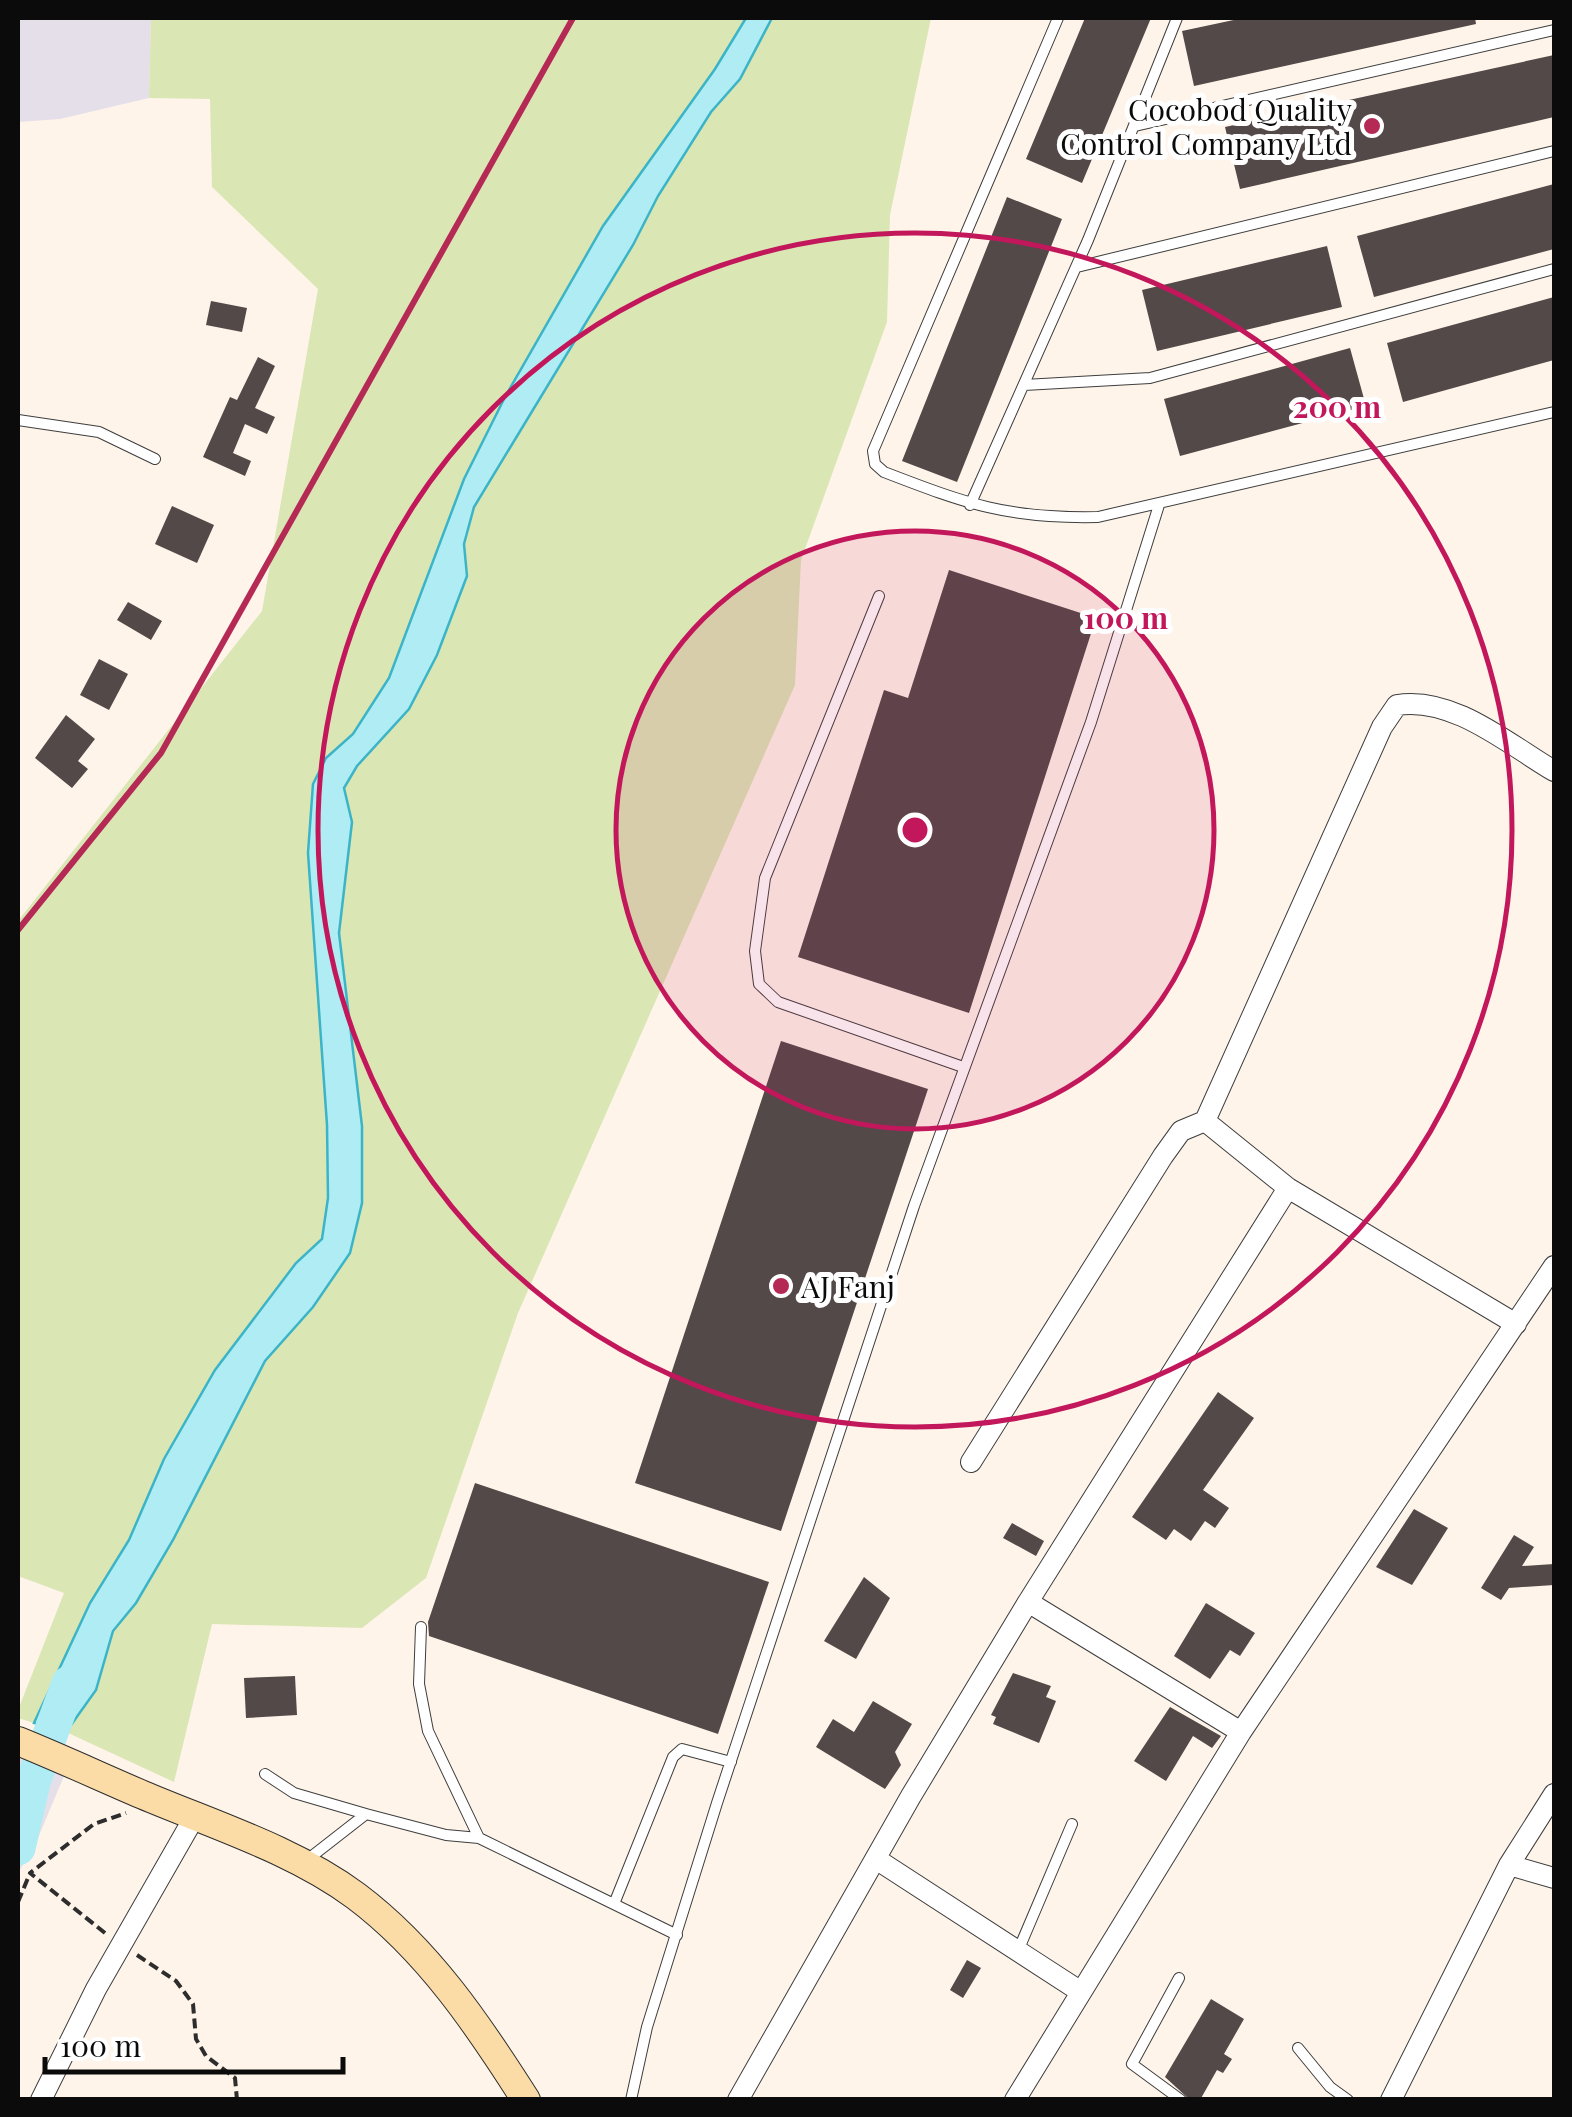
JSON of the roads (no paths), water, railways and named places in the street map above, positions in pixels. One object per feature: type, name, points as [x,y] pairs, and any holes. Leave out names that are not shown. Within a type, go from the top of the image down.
[{"type":"main road","points":[[21,1742],[302,1864],[355,1895],[432,1968],[479,2026],[526,2100]]},
{"type":"street","points":[[971,1462],[1163,1156],[1181,1131],[1205,1121],[1382,727],[1398,705],[1423,701],[1455,714],[1554,771]]},
{"type":"street","points":[[1205,1121],[1288,1188],[1516,1324]]},
{"type":"street","points":[[738,2100],[1028,1602],[1288,1188]]},
{"type":"street","points":[[1015,2100],[1078,1990],[1241,1732],[1554,1266]]},
{"type":"street","points":[[1028,1602],[1241,1732]]},
{"type":"street","points":[[1391,2100],[1509,1864],[1554,1794]]},
{"type":"street","points":[[40,2100],[96,1990],[195,1816]]},
{"type":"street","points":[[876,1858],[1078,1990]]},
{"type":"street","points":[[1509,1864],[1554,1878]]},
{"type":"lane","points":[[1058,18],[873,451],[875,464],[884,472],[970,505],[1036,518],[1098,516],[1554,412]]},
{"type":"lane","points":[[970,505],[1076,267],[1177,18]]},
{"type":"lane","points":[[1135,126],[1554,30]]},
{"type":"lane","points":[[1076,267],[1554,151]]},
{"type":"lane","points":[[1024,385],[1150,378],[1554,270]]},
{"type":"lane","points":[[18,420],[99,432],[155,459]]},
{"type":"lane","points":[[631,2100],[648,2026],[731,1762],[963,1067],[1091,722],[1159,504]]},
{"type":"lane","points":[[879,596],[765,878],[755,951],[759,984],[778,1002],[963,1067]]},
{"type":"lane","points":[[421,1627],[420,1684],[428,1731],[478,1838]]},
{"type":"lane","points":[[614,1904],[673,1757],[682,1749],[691,1748],[731,1762]]},
{"type":"lane","points":[[265,1774],[294,1793],[446,1835],[478,1838],[678,1935]]},
{"type":"lane","points":[[302,1864],[366,1814]]},
{"type":"lane","points":[[1018,1951],[1072,1824]]},
{"type":"lane","points":[[1179,1978],[1132,2064],[1181,2100]]},
{"type":"lane","points":[[1298,2048],[1330,2087],[1348,2100]]},
{"type":"lane","points":[[1322,2100],[1330,2087]]},
{"type":"water","points":[[746,18],[772,18],[740,79],[711,112],[658,196],[633,245],[474,507],[464,544],[467,576],[437,655],[409,709],[357,766],[344,788],[352,822],[339,933],[362,1126],[362,1203],[350,1253],[313,1307],[265,1361],[173,1540],[136,1603],[113,1631],[96,1690],[66,1732],[34,1723],[90,1603],[129,1540],[164,1459],[215,1370],[296,1263],[322,1239],[328,1198],[327,1125],[308,853],[313,784],[326,758],[353,734],[389,678],[464,479],[505,397],[603,226],[715,69]]},
{"type":"waterway","points":[[18,1848],[33,1782],[69,1683]]},
{"type":"railway","points":[[18,930],[161,753],[573,18]]},
{"type":"place","name":"Cocobod Quality Control Company Ltd","points":[[1372,126]]},
{"type":"place","name":"AJ Fanj","points":[[781,1286]]}]
